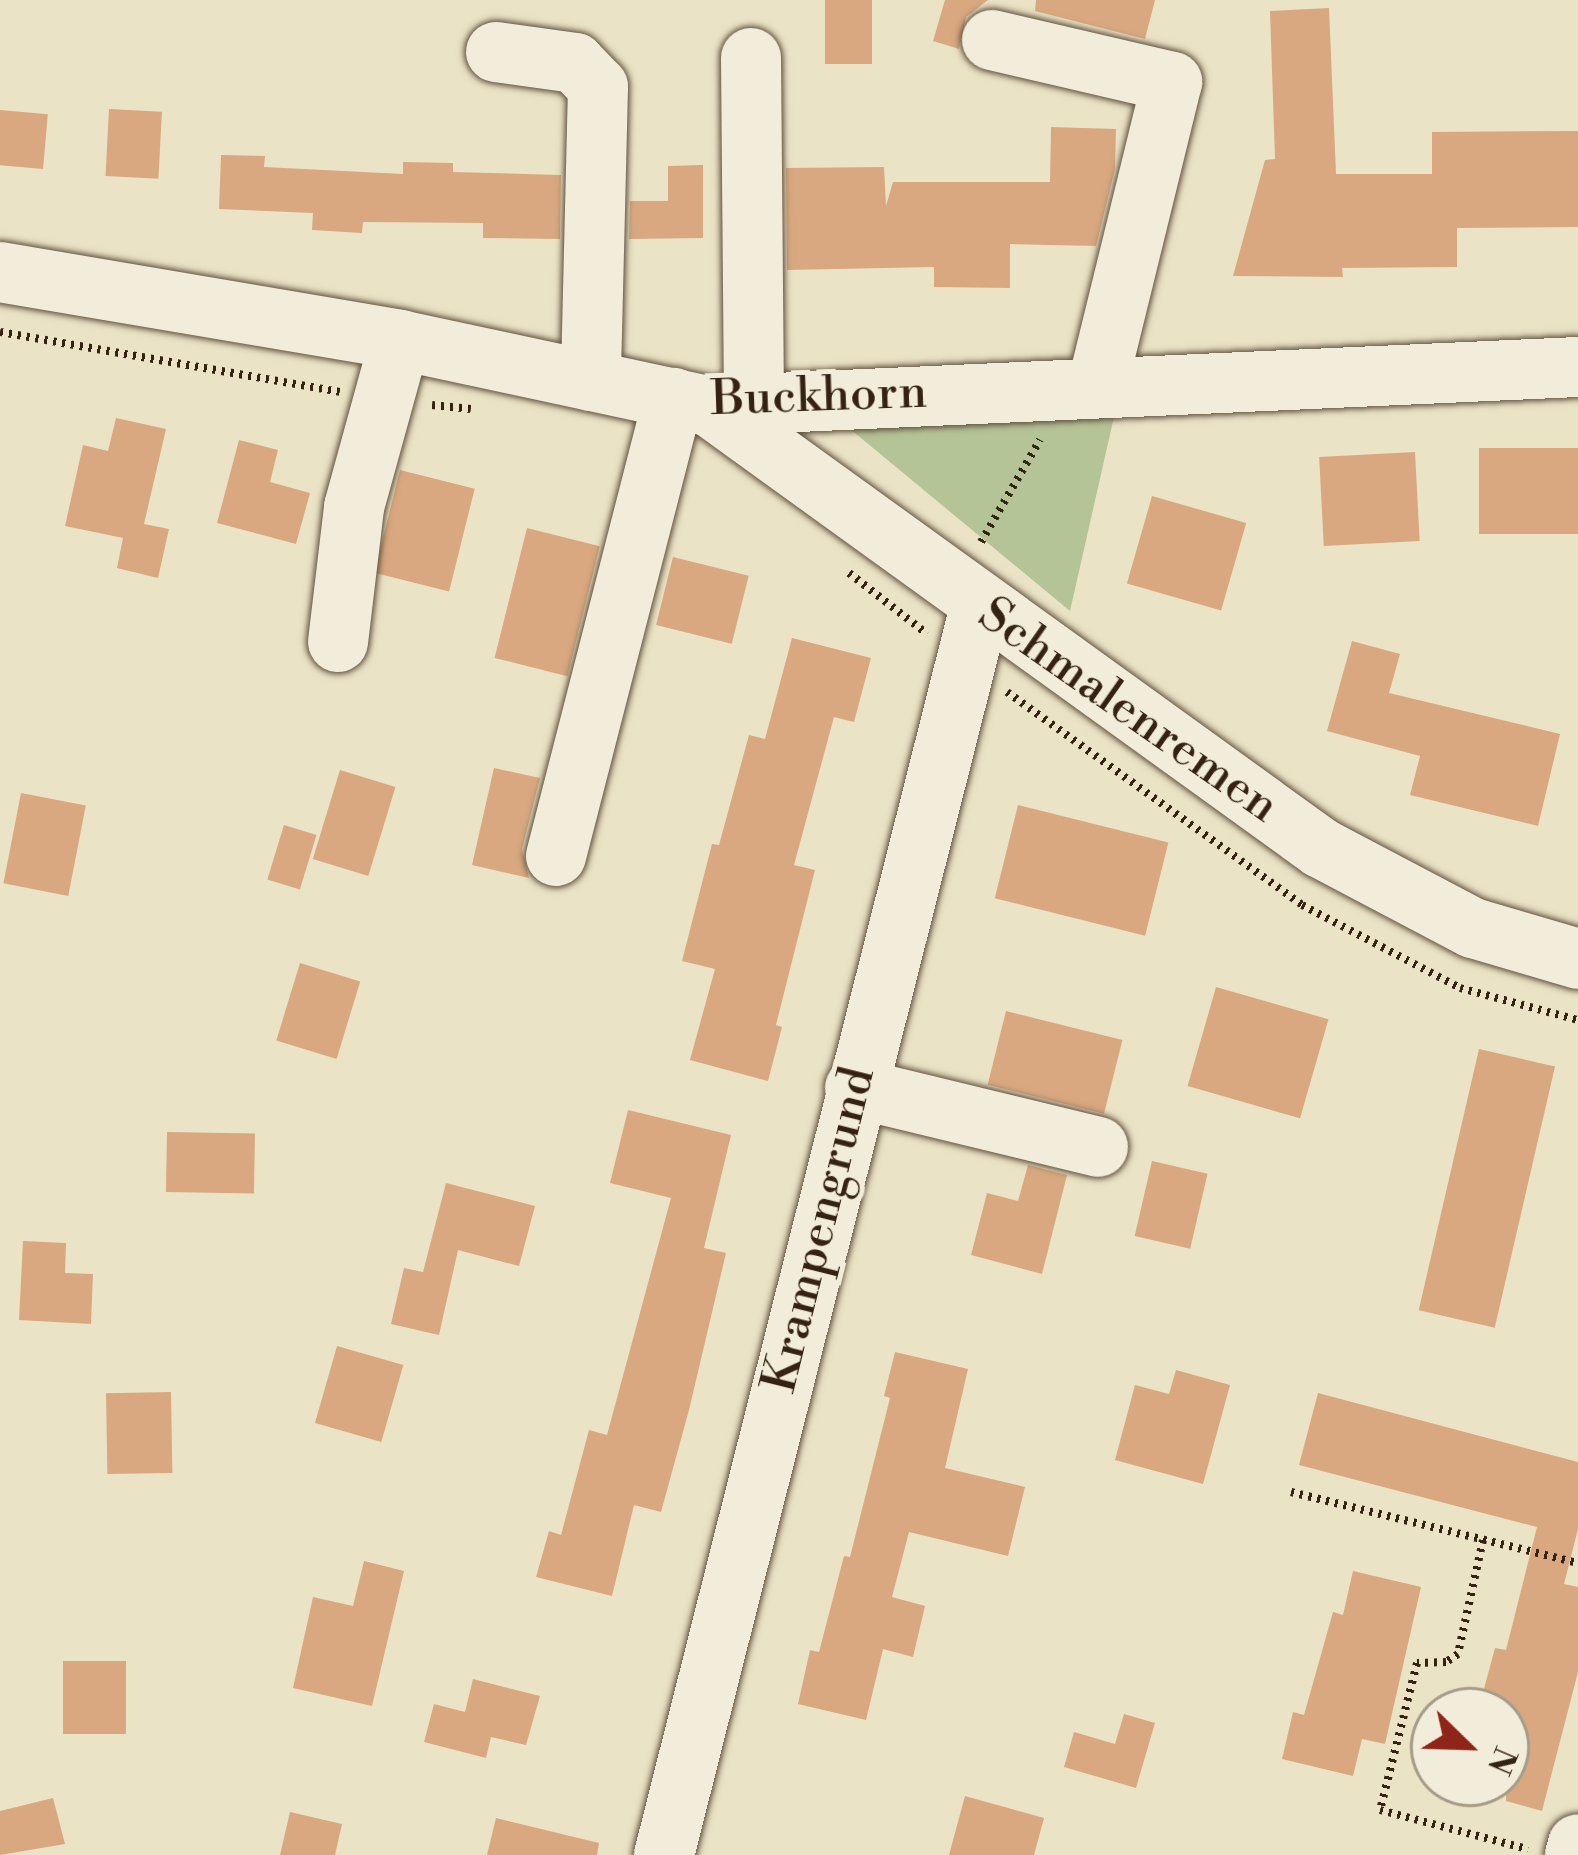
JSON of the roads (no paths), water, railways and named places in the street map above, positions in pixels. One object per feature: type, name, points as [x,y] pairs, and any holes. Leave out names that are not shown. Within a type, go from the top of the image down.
[{"type":"street","points":[[992,40],[1172,82],[1084,387]]},
{"type":"street","points":[[496,52],[575,63],[598,87],[591,381]]},
{"type":"street","points":[[556,856],[713,402],[751,58]]},
{"type":"street","name":"Buckhorn","points":[[0,272],[400,340],[713,402],[1578,367]]},
{"type":"street","points":[[338,641],[354,507],[400,340]]},
{"type":"street","name":"Schmalenremen","points":[[713,402],[975,635],[1321,848],[1474,928],[1578,959]]},
{"type":"street","name":"Krampengrund","points":[[664,1855],[855,1088],[975,635]]},
{"type":"street","points":[[855,1088],[1098,1147]]}]
